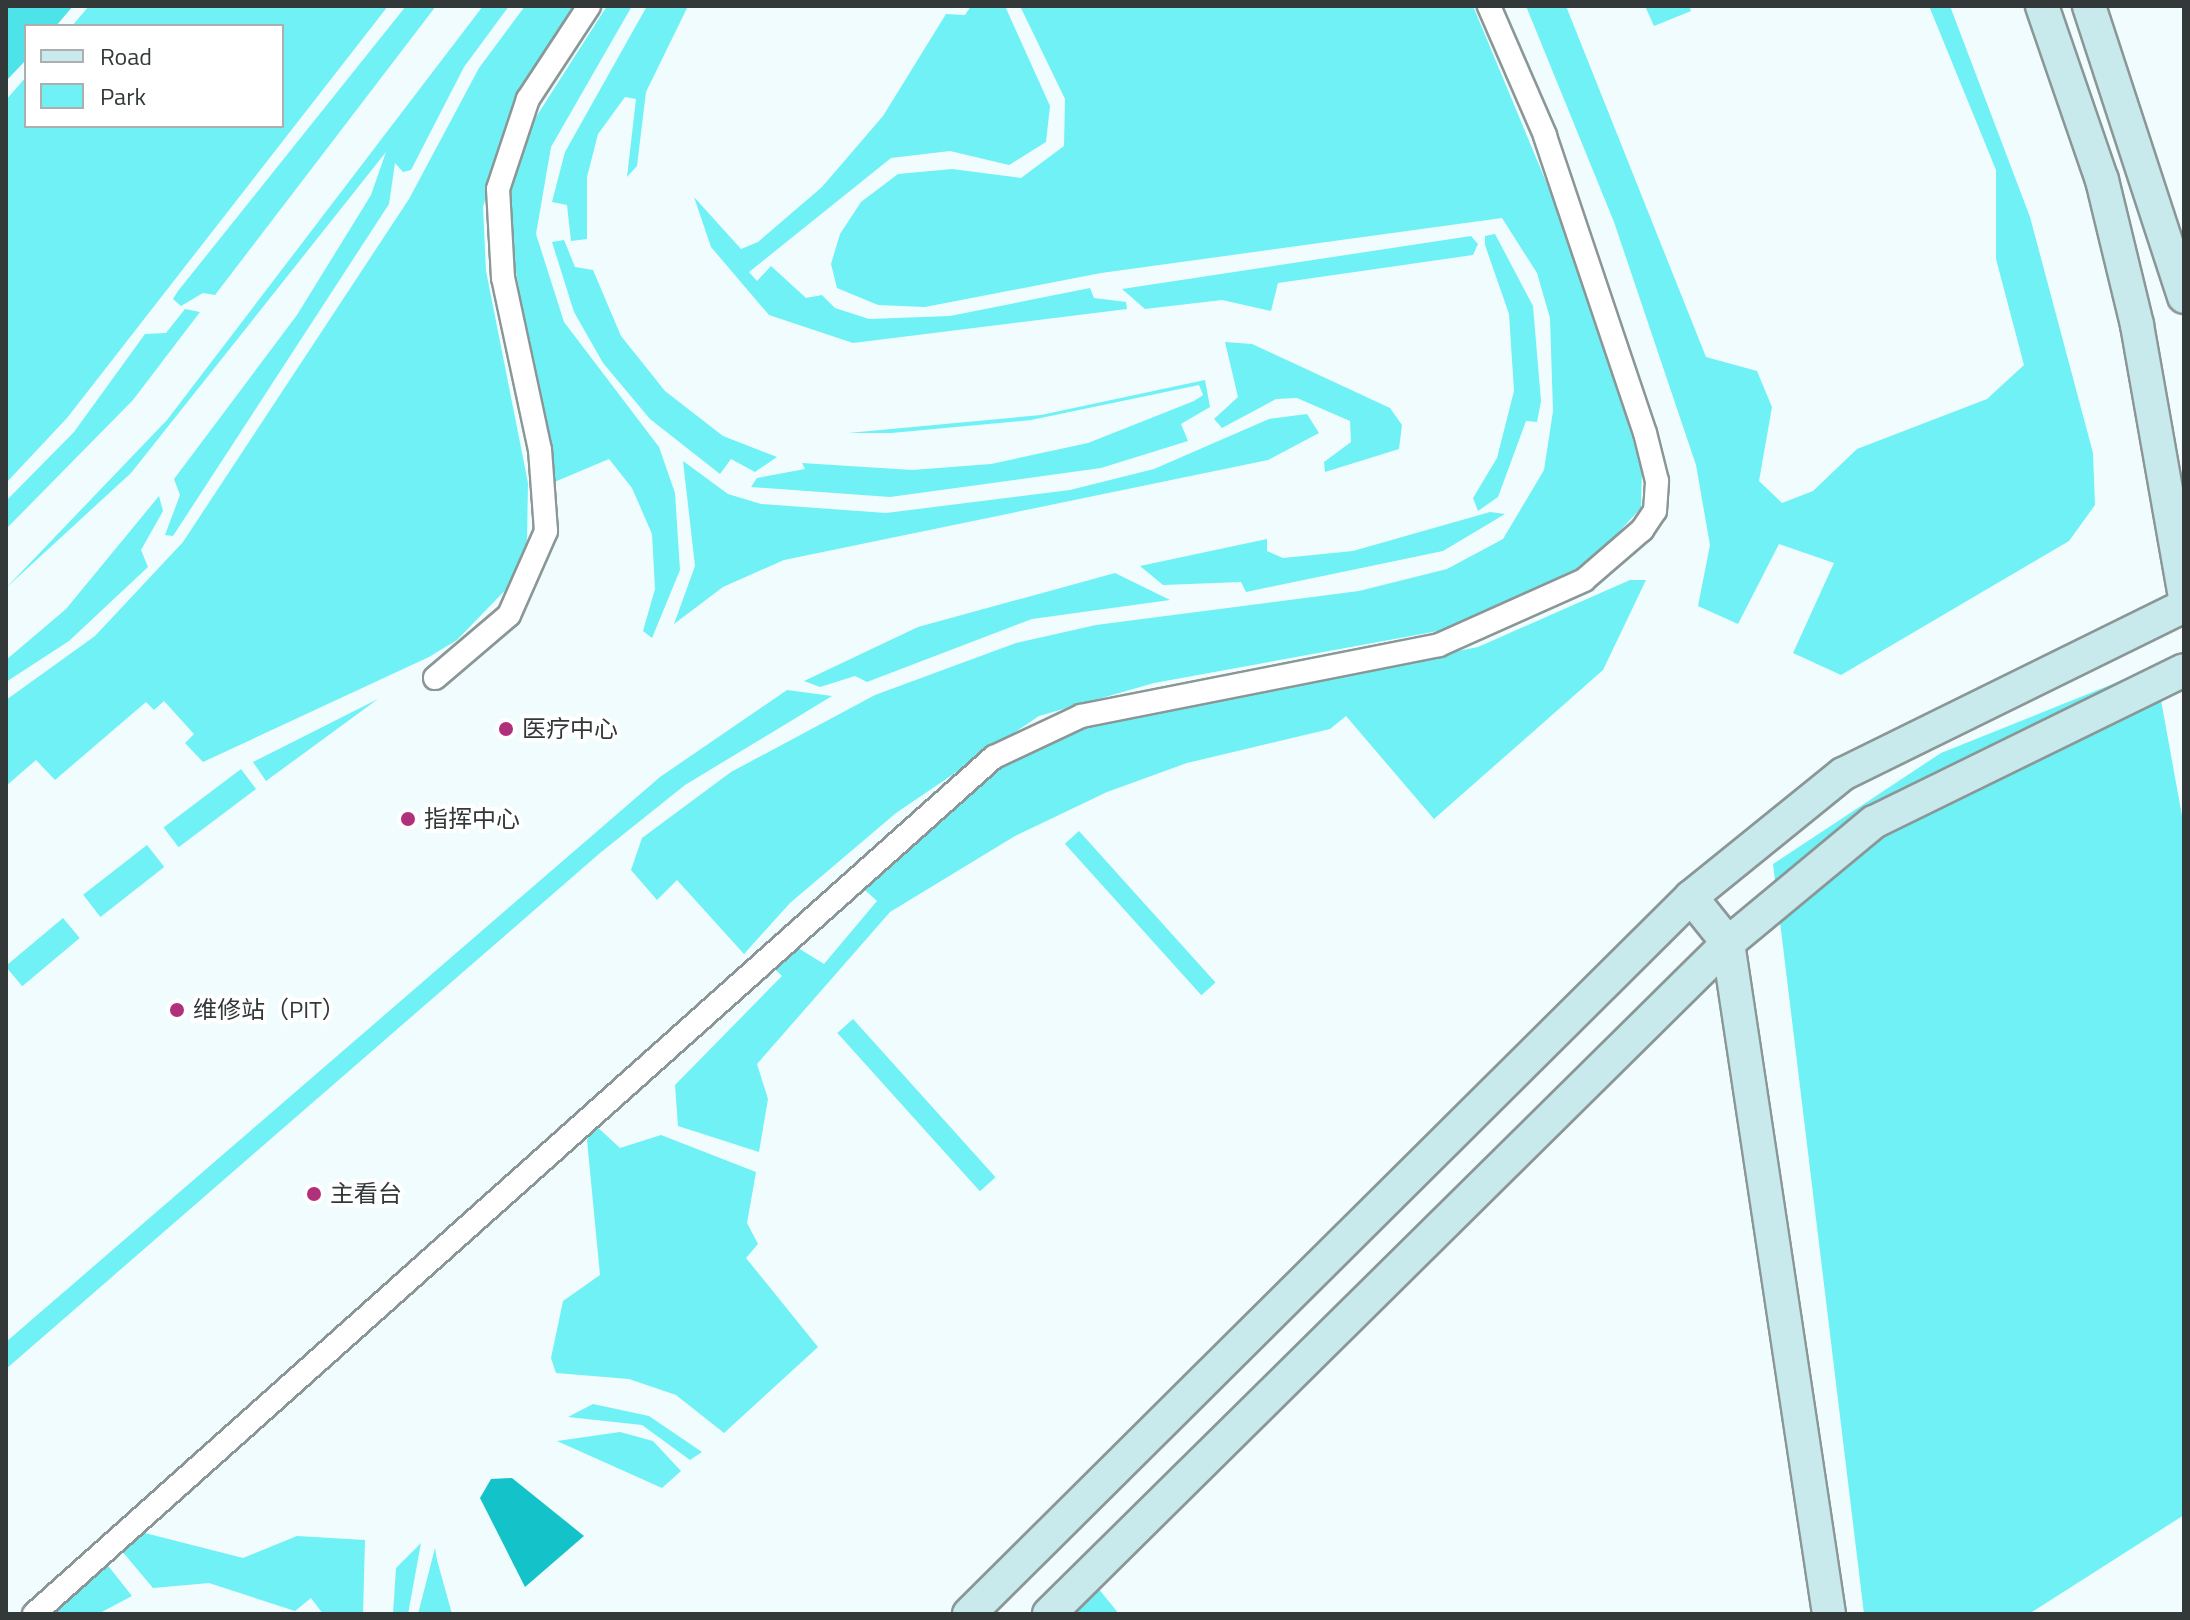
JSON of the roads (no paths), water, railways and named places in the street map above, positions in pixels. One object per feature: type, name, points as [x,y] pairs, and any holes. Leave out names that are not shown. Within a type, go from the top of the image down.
[{"type":"street","points":[[435,678],[509,615],[546,531],[540,450],[503,278],[498,189],[528,99],[589,6]]},
{"type":"street","points":[[34,1614],[984,764],[1081,716],[1439,645],[1584,580],[1642,530],[1655,511],[1657,481],[1645,433],[1545,135],[1489,6]]},
{"type":"street","points":[[2042,6],[2102,180],[2137,325],[2184,592]]},
{"type":"street","points":[[2089,6],[2184,297]]},
{"type":"street","points":[[969,1614],[1691,897],[1843,774],[2184,606]]},
{"type":"street","points":[[1049,1614],[1728,943],[1874,822],[2184,670]]},
{"type":"street","points":[[1691,897],[1728,943],[1829,1614]]},
{"type":"place","name":"医疗中心","points":[[506,729]]},
{"type":"place","name":"指挥中心","points":[[408,819]]},
{"type":"place","name":"维修站（PIT）","points":[[177,1010]]},
{"type":"place","name":"主看台","points":[[314,1194]]}]
